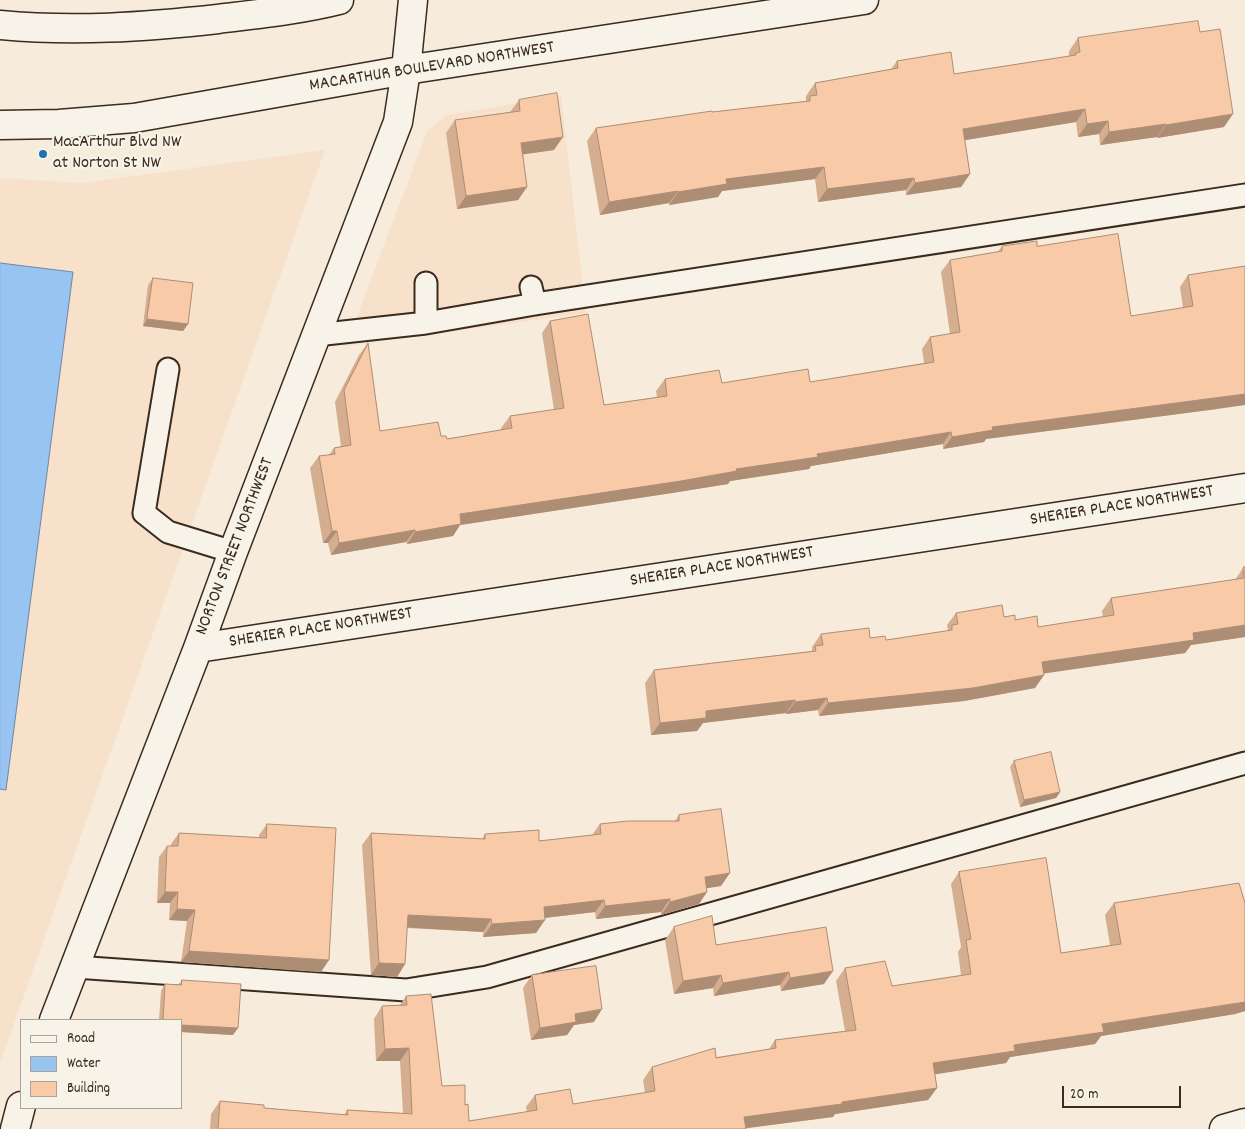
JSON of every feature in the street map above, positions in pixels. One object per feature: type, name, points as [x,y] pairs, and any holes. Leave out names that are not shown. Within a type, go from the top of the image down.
[{"type":"street","points":[[0,25],[99,29],[159,26],[242,16],[339,0]]},
{"type":"street","name":"NORTON STREET NORTHWEST","points":[[54,1019],[398,122],[406,70],[413,0]]},
{"type":"street","name":"MACARTHUR BOULEVARD NORTHWEST","points":[[0,124],[59,124],[134,118],[406,70],[864,0]]},
{"type":"street","name":"SHERIER PLACE NORTHWEST","points":[[198,648],[1245,488]]},
{"type":"street","points":[[15,1129],[20,1109]]},
{"type":"street","points":[[1224,1129],[1245,1123]]},
{"type":"lane","points":[[316,335],[426,323],[533,295],[1245,195]]},
{"type":"lane","points":[[426,283],[426,323]]},
{"type":"lane","points":[[168,370],[144,513],[168,532],[233,552]]},
{"type":"lane","points":[[75,967],[406,990],[487,977],[1245,763]]},
{"type":"shaded area","points":[[561,96],[586,313],[346,346],[427,131],[447,115]]},
{"type":"shaded area","points":[[325,150],[0,1063],[0,178],[82,183]]},
{"type":"water","points":[[0,263],[73,272],[6,790],[0,789]]},
{"type":"building","points":[[1198,21],[1200,32],[1220,29],[1233,114],[1109,132],[1108,121],[1087,124],[1085,109],[963,129],[970,174],[915,183],[914,178],[827,189],[824,167],[726,179],[727,184],[609,202],[596,128],[712,111],[810,101],[810,96],[817,95],[815,83],[898,68],[897,61],[951,52],[954,74],[1076,55],[1076,53],[1080,52],[1078,38]]},
{"type":"building","points":[[557,93],[563,137],[521,143],[527,187],[466,196],[455,120],[520,111],[519,100]]},
{"type":"building","points":[[1118,234],[1131,316],[1193,306],[1188,275],[1245,266],[1245,394],[992,427],[993,430],[952,437],[951,432],[817,454],[818,457],[736,469],[737,471],[681,481],[460,514],[461,524],[415,532],[415,530],[339,543],[337,531],[332,531],[319,456],[335,454],[334,448],[351,445],[344,390],[368,343],[380,431],[438,422],[441,436],[446,436],[447,439],[512,428],[510,416],[564,408],[550,321],[588,314],[604,405],[667,396],[665,379],[719,370],[722,383],[808,369],[810,382],[934,362],[930,337],[960,332],[950,260],[1002,251],[1002,246],[1037,241],[1037,246]]},
{"type":"building","points":[[153,278],[193,283],[188,324],[147,319]]},
{"type":"building","points":[[1245,567],[1245,625],[1193,633],[1194,640],[1042,662],[1044,675],[973,688],[828,703],[827,698],[795,702],[795,700],[706,711],[706,718],[660,723],[654,670],[816,651],[815,646],[823,645],[821,634],[869,628],[870,638],[885,636],[886,640],[952,630],[952,625],[958,624],[956,613],[1002,605],[1004,617],[1015,615],[1015,620],[1037,616],[1038,627],[1114,615],[1111,598],[1244,578],[1243,568]]},
{"type":"building","points":[[1051,752],[1060,792],[1024,800],[1014,761]]},
{"type":"building","points":[[721,809],[730,873],[705,877],[707,892],[670,902],[670,899],[605,906],[604,900],[544,907],[545,920],[492,924],[491,919],[408,915],[405,964],[379,963],[371,833],[485,839],[485,834],[539,830],[539,841],[601,834],[600,824],[628,821],[679,821],[679,815]]},
{"type":"building","points":[[267,824],[336,828],[329,960],[189,951],[195,910],[177,909],[178,892],[165,892],[167,846],[178,846],[179,833],[266,838]]},
{"type":"building","points":[[1046,858],[1061,953],[1121,944],[1114,903],[1239,883],[1245,903],[1245,1002],[1102,1024],[1104,1032],[1014,1045],[1015,1051],[933,1063],[937,1088],[842,1102],[842,1104],[744,1117],[746,1129],[218,1129],[220,1101],[264,1105],[264,1108],[348,1115],[347,1110],[412,1114],[409,1048],[385,1049],[382,1006],[407,1005],[406,996],[431,994],[442,1086],[465,1085],[465,1105],[468,1104],[469,1121],[537,1110],[535,1095],[570,1089],[573,1104],[655,1091],[652,1067],[715,1048],[716,1058],[776,1048],[775,1040],[856,1030],[845,968],[885,961],[892,986],[971,974],[966,940],[971,939],[959,872]]},
{"type":"building","points":[[712,916],[716,945],[826,927],[833,971],[790,978],[789,972],[723,983],[721,975],[683,981],[674,927]]},
{"type":"building","points":[[596,966],[602,1009],[575,1014],[576,1022],[540,1028],[532,975]]},
{"type":"building","points":[[182,980],[241,984],[238,1028],[182,1025],[182,1019],[163,1019],[165,984],[181,985]]},
{"type":"place","name":"MacArthur Blvd NW at Norton St NW","points":[[43,154]]}]
